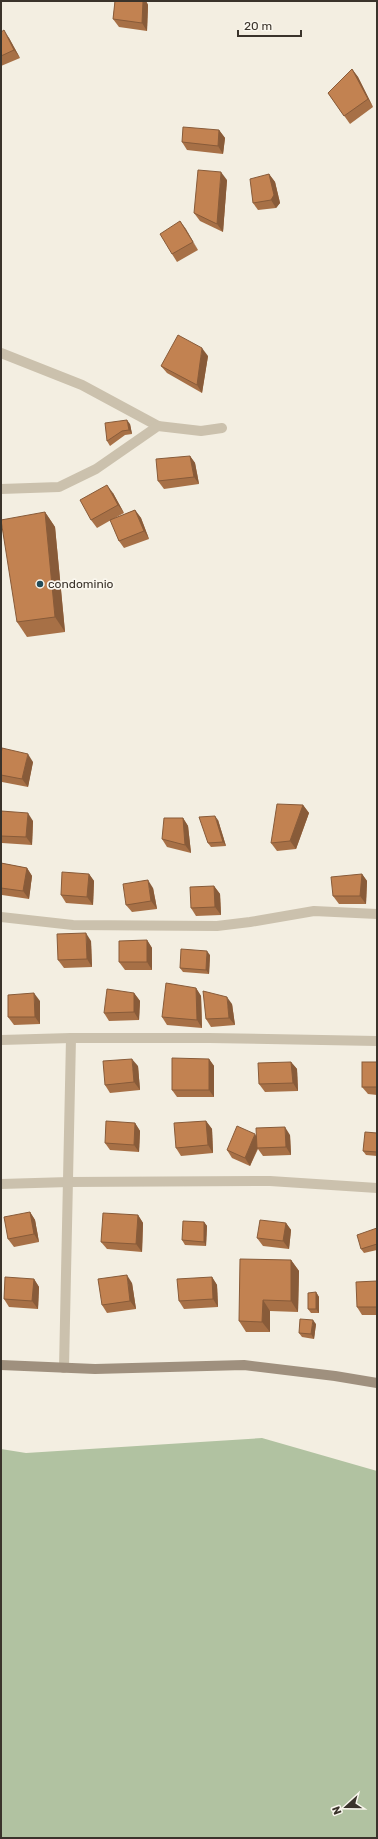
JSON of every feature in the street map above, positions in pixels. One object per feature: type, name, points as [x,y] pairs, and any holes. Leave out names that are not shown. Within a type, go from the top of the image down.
[{"type":"main road","points":[[1,1365],[95,1369],[244,1365],[335,1376],[377,1383]]},
{"type":"street","points":[[1,353],[82,385],[158,426],[201,431],[222,428]]},
{"type":"street","points":[[1,489],[59,487],[96,469],[158,426]]},
{"type":"street","points":[[1,917],[73,925],[217,926],[314,911],[377,914]]},
{"type":"street","points":[[1,1040],[71,1038],[209,1038],[377,1041]]},
{"type":"street","points":[[64,1368],[71,1038]]},
{"type":"street","points":[[1,1184],[69,1182],[270,1181],[377,1188]]},
{"type":"green space","points":[[262,1438],[377,1471],[377,1838],[1,1838],[1,1449],[26,1453]]},
{"type":"building","points":[[115,1],[143,1],[142,23],[113,19]]},
{"type":"building","points":[[4,30],[14,50],[1,56],[1,32]]},
{"type":"building","points":[[352,69],[368,99],[344,116],[328,93]]},
{"type":"building","points":[[183,127],[219,130],[218,146],[182,142]]},
{"type":"building","points":[[198,170],[221,172],[217,224],[194,213]]},
{"type":"building","points":[[269,174],[274,195],[271,200],[253,203],[250,179]]},
{"type":"building","points":[[180,221],[193,242],[172,254],[160,234]]},
{"type":"building","points":[[178,335],[202,348],[197,385],[161,366]]},
{"type":"building","points":[[127,420],[129,430],[122,431],[107,441],[105,423]]},
{"type":"building","points":[[190,456],[194,477],[158,481],[156,459]]},
{"type":"building","points":[[107,485],[118,505],[91,520],[80,500]]},
{"type":"building","points":[[135,510],[144,531],[119,541],[110,520]]},
{"type":"building","name":"condominio","points":[[45,512],[55,617],[17,622],[1,520]]},
{"type":"building","points":[[2,748],[28,754],[22,779],[1,775]]},
{"type":"building","points":[[277,804],[303,805],[290,841],[271,843]]},
{"type":"building","points":[[1,811],[28,813],[26,837],[1,836]]},
{"type":"building","points":[[215,816],[223,842],[208,843],[199,817]]},
{"type":"building","points":[[164,818],[183,818],[185,845],[162,839]]},
{"type":"building","points":[[1,863],[27,868],[23,891],[1,888]]},
{"type":"building","points":[[62,872],[89,874],[87,897],[61,895]]},
{"type":"building","points":[[362,874],[360,896],[333,896],[331,877]]},
{"type":"building","points":[[148,880],[151,901],[126,905],[123,884]]},
{"type":"building","points":[[214,886],[215,907],[191,908],[190,887]]},
{"type":"building","points":[[86,933],[87,959],[58,960],[57,934]]},
{"type":"building","points":[[147,940],[147,962],[119,962],[119,941]]},
{"type":"building","points":[[181,949],[207,951],[206,970],[180,968]]},
{"type":"building","points":[[166,983],[196,988],[197,1020],[162,1017]]},
{"type":"building","points":[[107,989],[134,993],[134,1012],[104,1013]]},
{"type":"building","points":[[203,991],[227,997],[229,1018],[206,1019]]},
{"type":"building","points":[[34,993],[35,1017],[8,1017],[8,995]]},
{"type":"building","points":[[172,1058],[209,1059],[209,1090],[172,1090]]},
{"type":"building","points":[[132,1059],[134,1082],[105,1085],[103,1061]]},
{"type":"building","points":[[291,1062],[293,1083],[259,1084],[258,1063]]},
{"type":"building","points":[[362,1062],[377,1062],[377,1087],[362,1087]]},
{"type":"building","points":[[106,1121],[135,1123],[134,1145],[105,1143]]},
{"type":"building","points":[[206,1121],[208,1145],[176,1148],[174,1123]]},
{"type":"building","points":[[237,1126],[255,1134],[245,1158],[227,1150]]},
{"type":"building","points":[[285,1127],[286,1147],[257,1148],[256,1128]]},
{"type":"building","points":[[365,1132],[377,1133],[377,1152],[363,1151]]},
{"type":"building","points":[[30,1212],[34,1234],[8,1239],[4,1217]]},
{"type":"building","points":[[103,1213],[138,1215],[136,1244],[101,1242]]},
{"type":"building","points":[[260,1220],[286,1223],[283,1241],[257,1238]]},
{"type":"building","points":[[183,1221],[204,1222],[204,1242],[182,1240]]},
{"type":"building","points":[[377,1228],[377,1244],[361,1249],[357,1235]]},
{"type":"building","points":[[240,1259],[291,1260],[291,1301],[263,1300],[262,1322],[239,1321]]},
{"type":"building","points":[[127,1275],[130,1301],[102,1305],[98,1279]]},
{"type":"building","points":[[5,1277],[34,1279],[32,1301],[4,1299]]},
{"type":"building","points":[[212,1277],[213,1299],[179,1301],[177,1279]]},
{"type":"building","points":[[377,1281],[377,1307],[357,1307],[356,1282]]},
{"type":"building","points":[[316,1292],[316,1309],[308,1309],[308,1293]]},
{"type":"building","points":[[300,1319],[313,1320],[311,1334],[299,1333]]},
{"type":"place","name":"condominio","points":[[40,584]]}]
